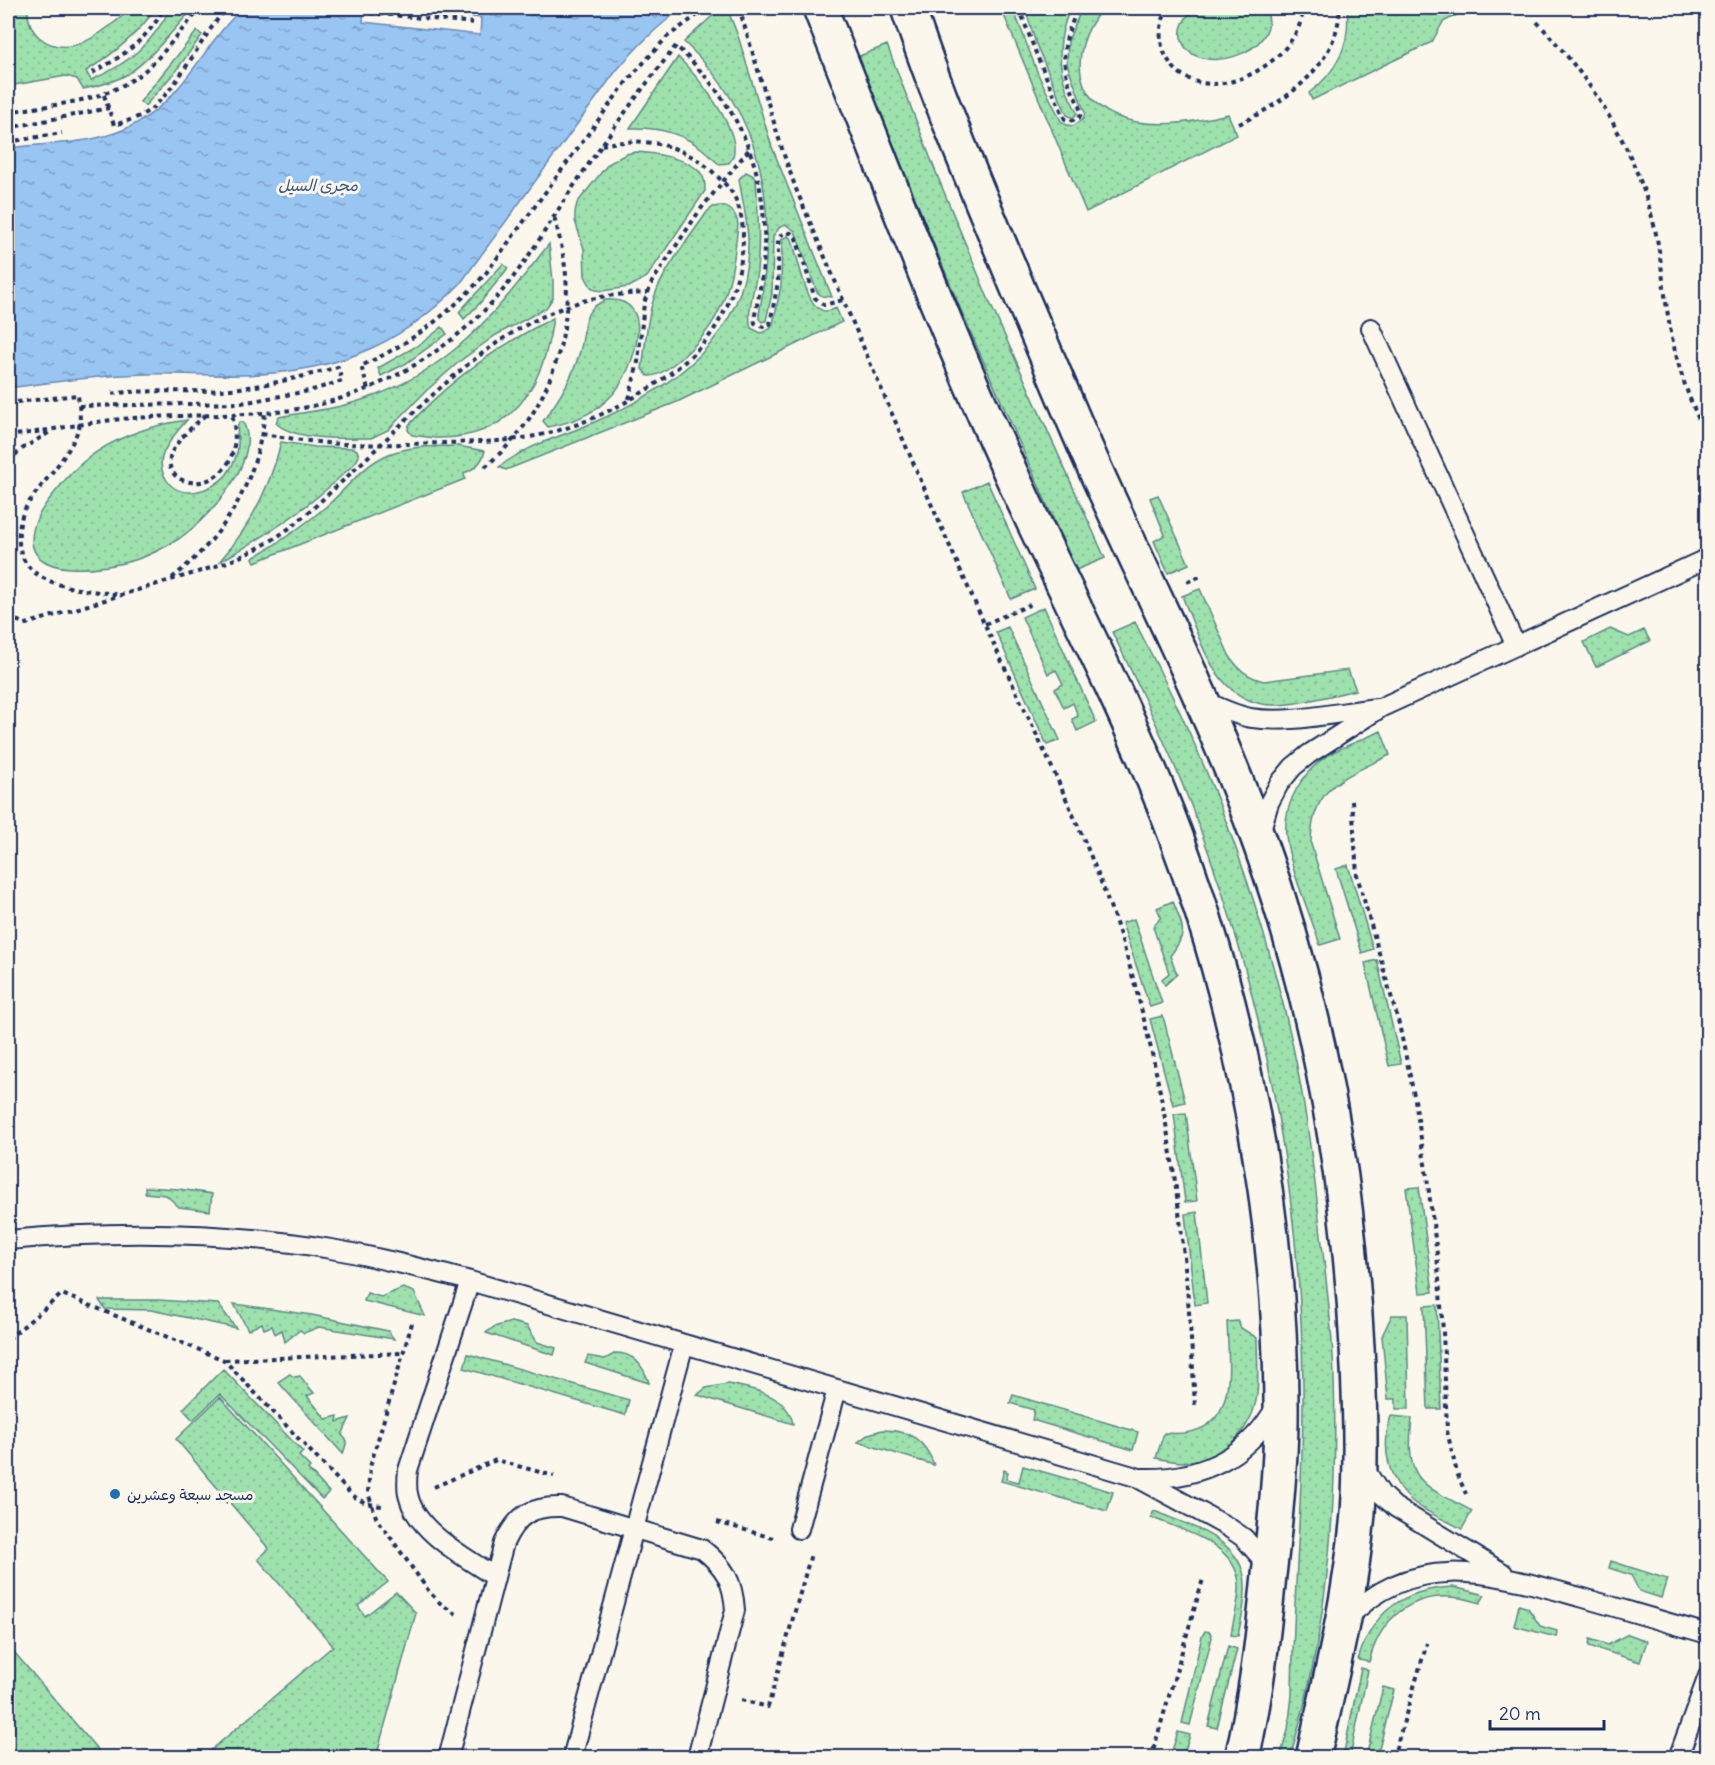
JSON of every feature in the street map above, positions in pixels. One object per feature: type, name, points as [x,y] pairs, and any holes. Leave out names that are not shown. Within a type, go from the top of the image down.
[{"type":"street","points":[[908,8],[962,156],[1087,451],[1203,700],[1233,772],[1282,909],[1317,1041],[1330,1108],[1349,1242],[1360,1420],[1360,1462],[1357,1516],[1343,1622],[1312,1758]]},
{"type":"street","points":[[826,21],[873,144],[964,367],[1012,477],[1137,739],[1165,808],[1197,898],[1242,1061],[1270,1229],[1281,1398],[1280,1455],[1262,1648],[1242,1758]]},
{"type":"lane","points":[[1371,328],[1516,646]]},
{"type":"lane","points":[[1260,844],[1269,803],[1279,784],[1293,767],[1309,754],[1382,707],[1707,558]]},
{"type":"lane","points":[[1203,700],[1226,711],[1250,718],[1276,720],[1382,707]]},
{"type":"lane","points":[[8,1240],[117,1233],[188,1234],[259,1240],[330,1249],[470,1281],[1136,1478],[1228,1527],[1258,1552],[1270,1568]]},
{"type":"lane","points":[[470,1281],[408,1470],[409,1498],[422,1524],[495,1578]]},
{"type":"lane","points":[[572,1758],[684,1344]]},
{"type":"lane","points":[[799,1528],[837,1389]]},
{"type":"lane","points":[[1136,1478],[1161,1479],[1210,1468],[1232,1455],[1252,1439],[1269,1420],[1281,1398]]},
{"type":"lane","points":[[1360,1462],[1381,1494],[1395,1507],[1509,1577]]},
{"type":"lane","points":[[448,1758],[504,1543],[510,1529],[520,1518],[533,1510],[547,1506],[561,1507],[702,1549],[727,1575],[734,1592],[735,1610],[697,1758]]},
{"type":"lane","points":[[1343,1622],[1358,1606],[1397,1583],[1441,1572],[1464,1572],[1509,1577],[1707,1634]]},
{"type":"lane","points":[[1678,1758],[1707,1676]]},
{"type":"path","points":[[92,73],[120,58],[132,48],[153,25],[164,8]]},
{"type":"path","points":[[8,112],[104,95],[125,85],[160,56],[173,38],[202,8]]},
{"type":"path","points":[[104,95],[114,125],[144,113],[158,102],[227,8]]},
{"type":"path","points":[[444,20],[445,8]]},
{"type":"path","points":[[368,388],[361,366],[417,337],[466,297],[627,81],[667,37],[707,8]]},
{"type":"path","points":[[738,8],[786,162],[843,300],[985,624],[1054,771],[1110,910],[1135,985],[1153,1052],[1176,1186],[1190,1314],[1195,1408]]},
{"type":"path","points":[[1019,8],[1063,115],[1071,121],[1079,118],[1081,113],[1066,76],[1063,61],[1064,46],[1067,32],[1079,8]]},
{"type":"path","points":[[1169,8],[1162,22],[1161,35],[1162,48],[1167,59],[1174,70],[1185,77],[1196,83],[1208,85],[1239,79],[1273,59],[1298,30],[1303,8]]},
{"type":"path","points":[[1239,124],[1286,98],[1318,67],[1335,33],[1340,8]]},
{"type":"path","points":[[370,13],[475,23]]},
{"type":"path","points":[[1537,22],[1586,80],[1607,110],[1629,153],[1653,221],[1671,335],[1679,367],[1707,437]]},
{"type":"path","points":[[8,436],[129,418],[265,413],[321,405],[398,374],[427,357],[479,315],[503,290],[524,264],[602,145],[676,46],[717,90],[740,125],[757,172],[763,223],[762,269],[755,323],[763,327],[770,324],[778,282],[778,240],[786,232],[796,238],[815,298],[824,305],[843,300]]},
{"type":"path","points":[[8,128],[109,108]]},
{"type":"path","points":[[8,142],[62,133]]},
{"type":"path","points":[[262,434],[341,444],[512,441],[564,429],[628,400],[684,363],[699,349],[723,314],[732,295],[741,260],[742,230],[738,205],[730,188],[694,157],[658,143],[639,140],[602,145]]},
{"type":"path","points":[[628,400],[638,362],[642,314],[647,293],[679,240],[750,148]]},
{"type":"path","points":[[485,467],[512,441],[530,417],[555,364],[566,306],[566,275],[562,245],[554,216]]},
{"type":"path","points":[[8,617],[26,624],[216,567],[267,545],[290,529],[381,445],[443,383],[514,332],[566,306],[604,296],[647,293]]},
{"type":"path","points":[[79,406],[241,403],[309,391],[342,381],[338,368],[260,386],[219,390],[110,394]]},
{"type":"path","points":[[8,403],[78,395],[79,426],[60,463],[26,507],[21,520],[18,533],[19,547],[24,559],[43,579],[68,586],[122,595]]},
{"type":"path","points":[[169,580],[206,548],[230,517],[255,463],[265,413]]},
{"type":"path","points":[[205,415],[175,446],[170,458],[173,471],[188,483],[209,479],[226,465],[236,444],[232,414]]},
{"type":"path","points":[[8,460],[53,430]]},
{"type":"path","points":[[8,532],[18,533]]},
{"type":"path","points":[[985,624],[1066,590]]},
{"type":"path","points":[[1352,801],[1358,875],[1399,1024],[1428,1177],[1443,1332],[1447,1431],[1457,1473],[1466,1494]]},
{"type":"path","points":[[8,1339],[62,1294],[224,1360],[351,1494],[371,1505],[384,1506],[409,1498],[496,1460],[563,1479]]},
{"type":"path","points":[[224,1360],[403,1353]]},
{"type":"path","points":[[707,1520],[784,1541]]},
{"type":"path","points":[[714,1693],[768,1707],[813,1549]]},
{"type":"path","points":[[1151,1758],[1203,1579]]},
{"type":"path","points":[[1393,1758],[1427,1643]]},
{"type":"green space","points":[[9,8],[28,8],[30,24],[36,34],[51,44],[64,47],[89,40],[132,8],[156,8],[125,43],[86,71],[91,80],[138,52],[156,32],[170,8],[194,8],[154,51],[128,74],[83,89],[77,79],[66,76],[8,86],[8,31],[16,28]]},
{"type":"green space","points":[[727,8],[738,36],[772,147],[832,297],[822,296],[817,292],[795,231],[786,225],[780,227],[773,236],[772,293],[766,321],[762,322],[759,315],[765,276],[767,238],[766,202],[760,167],[749,134],[733,102],[712,71],[684,42],[711,17]]},
{"type":"green space","points":[[1001,8],[1013,8],[1038,74],[1061,121],[1067,125],[1073,126],[1083,119],[1085,113],[1067,64],[1068,41],[1082,8],[1103,8],[1091,25],[1083,43],[1080,61],[1082,78],[1088,93],[1099,106],[1116,116],[1137,122],[1160,124],[1228,114],[1237,135],[1086,212]]},
{"type":"green space","points":[[1025,8],[1071,8],[1063,28],[1060,59],[1067,91],[1077,113],[1073,118],[1067,115],[1036,44]]},
{"type":"green space","points":[[1194,8],[1266,8],[1268,24],[1263,37],[1251,48],[1236,56],[1220,59],[1204,58],[1190,52],[1181,36],[1183,23]]},
{"type":"green space","points":[[1347,8],[1470,8],[1443,22],[1432,42],[1312,100],[1309,93],[1328,76],[1340,56],[1347,33]]},
{"type":"green space","points":[[197,31],[202,35],[175,72],[145,106],[140,102]]},
{"type":"green space","points":[[887,45],[990,303],[1105,558],[1076,570],[963,315],[857,57]]},
{"type":"green space","points":[[678,57],[696,77],[727,123],[733,139],[734,152],[729,163],[719,164],[701,148],[676,134],[649,128],[630,128]]},
{"type":"green space","points":[[636,152],[670,157],[687,163],[700,172],[705,183],[705,191],[647,277],[629,287],[596,290],[591,287],[585,276],[584,249],[575,221],[577,203],[608,164],[626,154]]},
{"type":"green space","points":[[746,172],[754,176],[756,180],[758,226],[757,271],[751,300],[751,328],[761,333],[770,329],[773,324],[781,286],[782,239],[788,236],[792,240],[806,287],[814,304],[820,310],[825,311],[836,308],[842,322],[677,402],[506,470],[499,467],[533,447],[590,424],[649,394],[676,376],[700,355],[720,331],[736,304],[745,273],[748,238],[739,179]]},
{"type":"green space","points":[[720,206],[732,211],[738,224],[733,265],[724,300],[716,317],[693,347],[666,369],[648,376],[642,369],[650,313],[659,285],[707,212],[713,207]]},
{"type":"green space","points":[[549,244],[553,298],[546,308],[496,335],[460,361],[426,391],[388,430],[371,438],[334,438],[295,433],[276,423],[278,417],[329,409],[359,401],[418,375],[444,358],[488,318]]},
{"type":"green space","points":[[503,264],[508,268],[464,319],[459,312]]},
{"type":"green space","points":[[606,300],[623,302],[633,310],[637,322],[634,354],[628,369],[613,394],[599,407],[575,420],[548,427],[543,421],[560,397],[574,370],[588,314],[591,309]]},
{"type":"green space","points":[[553,318],[549,342],[533,385],[521,403],[506,418],[487,429],[465,436],[439,438],[412,435],[408,430],[409,425],[458,378],[513,340]]},
{"type":"green space","points":[[442,327],[447,334],[405,364],[381,376],[378,368],[422,343]]},
{"type":"green space","points":[[187,420],[170,441],[161,460],[162,469],[170,485],[186,492],[195,492],[213,486],[227,474],[237,453],[239,422],[243,422],[246,430],[247,447],[242,464],[219,501],[201,521],[164,548],[122,563],[70,568],[53,565],[40,559],[33,548],[35,525],[49,500],[73,471],[87,459],[118,440],[151,427]]},
{"type":"green space","points":[[281,442],[315,447],[353,448],[357,450],[359,456],[351,467],[297,513],[267,534],[219,562],[241,535],[258,506]]},
{"type":"green space","points":[[458,446],[485,451],[478,465],[464,473],[465,479],[255,562],[253,558],[311,519],[371,464],[389,454],[406,449]]},
{"type":"green space","points":[[987,481],[1035,589],[1011,599],[963,492]]},
{"type":"green space","points":[[1158,495],[1189,564],[1168,573],[1154,541],[1165,535],[1150,498]]},
{"type":"green space","points":[[1200,589],[1229,655],[1236,665],[1248,675],[1264,681],[1348,670],[1356,690],[1279,705],[1258,703],[1240,696],[1214,669],[1182,596]]},
{"type":"green space","points":[[1044,607],[1096,722],[1077,731],[1072,719],[1078,716],[1073,703],[1064,708],[1055,689],[1063,684],[1056,670],[1048,674],[1022,617]]},
{"type":"green space","points":[[1135,622],[1198,752],[1248,884],[1289,1030],[1302,1091],[1311,1152],[1332,1345],[1334,1475],[1332,1523],[1321,1618],[1303,1711],[1290,1757],[1280,1757],[1288,1730],[1292,1695],[1303,1387],[1301,1318],[1288,1181],[1278,1113],[1264,1046],[1229,913],[1175,766],[1112,632]]},
{"type":"green space","points":[[1008,627],[1060,740],[1047,745],[996,632]]},
{"type":"green space","points":[[1610,629],[1629,637],[1644,630],[1650,641],[1596,667],[1584,642]]},
{"type":"green space","points":[[1381,731],[1390,755],[1358,770],[1333,786],[1317,808],[1311,844],[1340,939],[1320,945],[1288,848],[1286,823],[1291,800],[1303,778],[1320,761],[1336,751]]},
{"type":"green space","points":[[1348,865],[1373,949],[1362,953],[1336,869]]},
{"type":"green space","points":[[1173,901],[1181,924],[1182,935],[1170,956],[1177,974],[1165,985],[1162,979],[1169,973],[1153,927],[1161,917],[1157,908]]},
{"type":"green space","points":[[1134,919],[1162,1003],[1150,1007],[1122,923]]},
{"type":"green space","points":[[1377,960],[1401,1064],[1389,1066],[1365,963]]},
{"type":"green space","points":[[1163,1016],[1185,1102],[1173,1105],[1150,1019]]},
{"type":"green space","points":[[1186,1113],[1197,1201],[1185,1202],[1174,1114]]},
{"type":"green space","points":[[145,1187],[212,1194],[210,1211],[179,1207],[166,1195],[145,1193]]},
{"type":"green space","points":[[1419,1187],[1433,1292],[1420,1293],[1406,1188]]},
{"type":"green space","points":[[1197,1212],[1207,1303],[1195,1305],[1185,1214]]},
{"type":"green space","points":[[403,1288],[414,1292],[425,1316],[364,1301],[367,1293],[381,1297]]},
{"type":"green space","points":[[99,1300],[158,1300],[218,1304],[236,1328],[151,1310],[105,1309]]},
{"type":"green space","points":[[234,1304],[312,1315],[388,1331],[394,1339],[319,1327],[304,1333],[300,1330],[285,1342],[282,1330],[275,1334],[272,1326],[264,1329],[262,1323],[248,1330]]},
{"type":"green space","points":[[1437,1305],[1441,1409],[1428,1409],[1424,1306]]},
{"type":"green space","points":[[1392,1315],[1407,1315],[1409,1409],[1396,1409],[1396,1399],[1388,1399],[1382,1336]]},
{"type":"green space","points":[[1238,1321],[1241,1328],[1257,1338],[1257,1394],[1254,1408],[1242,1432],[1222,1450],[1198,1460],[1184,1462],[1156,1458],[1164,1433],[1189,1432],[1206,1426],[1218,1415],[1225,1400],[1228,1382],[1227,1322]]},
{"type":"green space","points":[[511,1322],[527,1326],[537,1342],[556,1348],[554,1355],[486,1333],[494,1327]]},
{"type":"green space","points":[[616,1353],[633,1358],[649,1383],[585,1363],[588,1356],[605,1359]]},
{"type":"green space","points":[[468,1354],[629,1400],[625,1415],[464,1368]]},
{"type":"green space","points":[[223,1369],[303,1452],[299,1456],[329,1492],[322,1499],[220,1394],[193,1420],[183,1409]]},
{"type":"green space","points":[[290,1374],[294,1377],[300,1376],[314,1393],[307,1396],[326,1419],[338,1416],[337,1422],[350,1418],[342,1435],[347,1441],[343,1454],[278,1382]]},
{"type":"green space","points":[[728,1384],[759,1391],[777,1400],[790,1414],[793,1424],[697,1395],[706,1388]]},
{"type":"green space","points":[[1013,1395],[1138,1432],[1133,1450],[1032,1420],[1034,1410],[1010,1403]]},
{"type":"green space","points":[[220,1397],[388,1582],[358,1606],[365,1616],[396,1592],[416,1613],[376,1757],[203,1757],[333,1646],[258,1559],[269,1549],[176,1439]]},
{"type":"green space","points":[[1391,1416],[1412,1418],[1411,1456],[1420,1478],[1439,1494],[1472,1511],[1462,1529],[1412,1501],[1397,1483],[1388,1462],[1387,1451]]},
{"type":"green space","points":[[882,1430],[901,1432],[915,1438],[926,1449],[934,1465],[858,1442],[869,1434]]},
{"type":"green space","points":[[1023,1466],[1113,1492],[1107,1511],[1001,1481],[1004,1470],[1008,1472],[1006,1479],[1019,1482]]},
{"type":"green space","points":[[1154,1511],[1212,1536],[1235,1556],[1242,1569],[1245,1585],[1238,1636],[1231,1635],[1239,1584],[1236,1570],[1228,1558],[1206,1540],[1151,1517]]},
{"type":"green space","points":[[1611,1561],[1667,1579],[1661,1598],[1639,1591],[1631,1575],[1609,1568]]},
{"type":"green space","points":[[1453,1587],[1485,1595],[1480,1603],[1461,1598],[1442,1597],[1425,1599],[1410,1605],[1396,1614],[1385,1627],[1369,1662],[1358,1660],[1372,1629],[1392,1606],[1419,1592]]},
{"type":"green space","points":[[1519,1605],[1528,1608],[1540,1626],[1557,1631],[1556,1637],[1514,1626]]},
{"type":"green space","points":[[1205,1631],[1210,1632],[1212,1637],[1190,1725],[1182,1723]]},
{"type":"green space","points":[[1628,1634],[1647,1641],[1640,1662],[1589,1646],[1590,1639],[1608,1645]]},
{"type":"green space","points":[[8,1645],[104,1757],[8,1757]]},
{"type":"green space","points":[[1228,1646],[1237,1649],[1217,1728],[1208,1726]]},
{"type":"green space","points":[[1361,1668],[1368,1670],[1350,1757],[1343,1757]]},
{"type":"green space","points":[[1383,1687],[1394,1690],[1377,1757],[1366,1757]]},
{"type":"green space","points":[[1178,1732],[1190,1735],[1183,1757],[1170,1757]]},
{"type":"water","name":"مجرى السيل","points":[[243,8],[364,8],[363,22],[480,35],[481,18],[455,15],[456,8],[683,8],[648,37],[616,71],[460,284],[436,307],[386,341],[359,354],[332,363],[272,373],[130,375],[8,388],[8,148],[101,137],[121,131],[141,121],[160,107],[179,87]]},
{"type":"place","name":"مسجد سبعة وعشرين","points":[[115,1494]]}]
